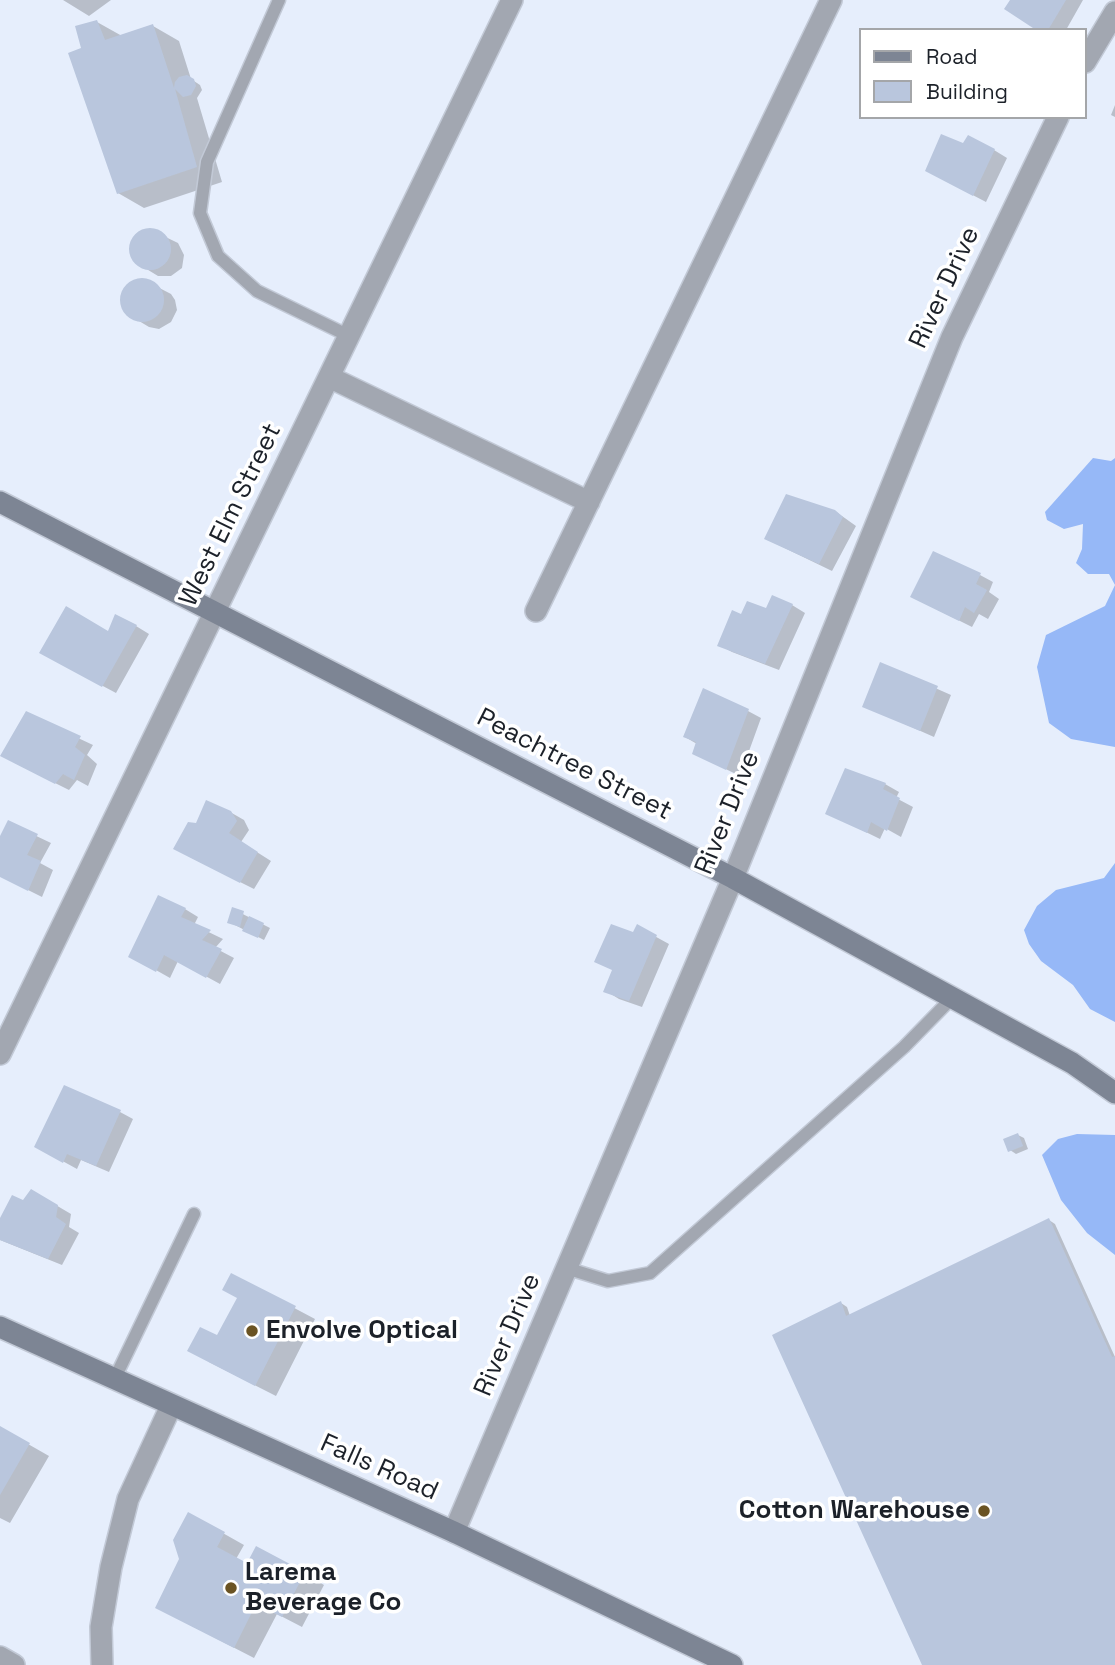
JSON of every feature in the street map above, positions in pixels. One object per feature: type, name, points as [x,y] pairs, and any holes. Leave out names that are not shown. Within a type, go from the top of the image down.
[{"type":"main road","name":"Peachtree Street","points":[[0,502],[733,878],[1072,1063],[1115,1093]]},
{"type":"main road","name":"Falls Road","points":[[0,1327],[454,1532],[732,1665]]},
{"type":"street","name":"West Elm Street","points":[[0,1054],[512,0]]},
{"type":"street","points":[[536,611],[831,0]]},
{"type":"street","points":[[1087,59],[1115,12]]},
{"type":"street","name":"River Drive","points":[[454,1532],[733,878],[952,337],[1057,119]]},
{"type":"street","points":[[329,377],[589,502]]},
{"type":"street","points":[[102,1665],[101,1627],[111,1567],[128,1499],[171,1406]]},
{"type":"street","points":[[0,1657],[14,1665]]},
{"type":"lane","points":[[279,0],[206,162],[200,214],[218,256],[257,291],[349,336]]},
{"type":"lane","points":[[566,1268],[607,1281],[650,1273],[904,1047],[952,998]]},
{"type":"lane","points":[[114,1380],[194,1214]]},
{"type":"shaded area","points":[[1093,458],[1111,461],[1115,458],[1115,585],[1109,574],[1088,574],[1076,563],[1082,549],[1083,524],[1064,529],[1047,520],[1045,512]]},
{"type":"shaded area","points":[[1115,585],[1115,747],[1071,739],[1049,723],[1037,667],[1046,635],[1105,606]]},
{"type":"shaded area","points":[[1115,863],[1115,1022],[1090,1009],[1073,985],[1041,961],[1029,944],[1024,930],[1037,906],[1056,890],[1104,878]]},
{"type":"shaded area","points":[[1077,1134],[1115,1135],[1115,1255],[1087,1233],[1061,1200],[1042,1155],[1058,1139]]},
{"type":"building","points":[[1010,0],[1066,0],[1049,28],[1033,28],[1004,9]]},
{"type":"building","points":[[97,20],[105,40],[153,24],[174,88],[179,77],[187,75],[194,79],[196,86],[191,95],[183,97],[175,89],[197,167],[117,194],[68,53],[81,48],[75,26]]},
{"type":"building","points":[[941,134],[963,143],[968,135],[995,149],[973,196],[925,171]]},
{"type":"building","points":[[150,228],[165,234],[171,249],[165,264],[150,270],[135,264],[129,249],[135,234]]},
{"type":"building","points":[[142,278],[157,285],[164,300],[157,315],[142,322],[127,315],[120,300],[127,285]]},
{"type":"building","points":[[786,494],[835,510],[843,517],[819,564],[764,539]]},
{"type":"building","points":[[933,551],[981,573],[976,584],[987,590],[974,613],[965,607],[959,621],[910,597]]},
{"type":"building","points":[[772,595],[793,604],[765,664],[717,646],[732,610],[741,614],[747,601],[766,608]]},
{"type":"building","points":[[66,606],[108,631],[115,614],[137,625],[102,687],[39,653]]},
{"type":"building","points":[[880,662],[938,686],[920,731],[862,707]]},
{"type":"building","points":[[703,688],[749,709],[726,770],[692,754],[696,742],[683,737]]},
{"type":"building","points":[[26,711],[81,736],[75,747],[85,755],[74,780],[63,774],[55,784],[0,756]]},
{"type":"building","points":[[845,768],[886,783],[883,789],[900,798],[887,831],[871,822],[867,833],[825,814]]},
{"type":"building","points":[[206,800],[231,811],[237,821],[229,833],[258,852],[240,883],[173,849],[188,822],[196,823]]},
{"type":"building","points":[[8,820],[38,834],[27,855],[41,861],[28,891],[0,877],[0,836]]},
{"type":"building","points":[[158,895],[186,908],[181,917],[211,930],[202,940],[222,949],[206,978],[164,955],[156,972],[128,957]]},
{"type":"building","points":[[232,907],[244,911],[240,927],[227,923]]},
{"type":"building","points":[[249,916],[264,923],[258,938],[242,931]]},
{"type":"building","points":[[611,924],[633,932],[637,924],[657,935],[629,1001],[603,992],[612,970],[594,962]]},
{"type":"building","points":[[64,1085],[121,1110],[96,1166],[67,1154],[63,1163],[34,1147]]},
{"type":"building","points":[[1018,1133],[1023,1146],[1008,1152],[1003,1139]]},
{"type":"building","points":[[31,1189],[58,1205],[56,1217],[66,1224],[48,1259],[0,1240],[0,1218],[12,1195],[23,1200]]},
{"type":"building","name":"Cotton Warehouse","points":[[1049,1218],[1112,1357],[1115,1356],[1115,1665],[922,1665],[772,1335],[841,1301],[846,1316]]},
{"type":"building","name":"Envolve Optical","points":[[231,1273],[296,1306],[255,1386],[187,1351],[200,1327],[217,1335],[237,1298],[222,1290]]},
{"type":"building","points":[[0,1426],[30,1443],[0,1495]]},
{"type":"building","name":"Larema Beverage Co","points":[[188,1512],[225,1532],[217,1547],[247,1563],[256,1546],[305,1572],[282,1617],[256,1604],[234,1648],[155,1608],[179,1559],[173,1540]]},
{"type":"place","name":"Envolve Optical","points":[[252,1331]]},
{"type":"place","name":"Cotton Warehouse","points":[[984,1511]]},
{"type":"place","name":"Larema Beverage Co","points":[[231,1588]]}]
